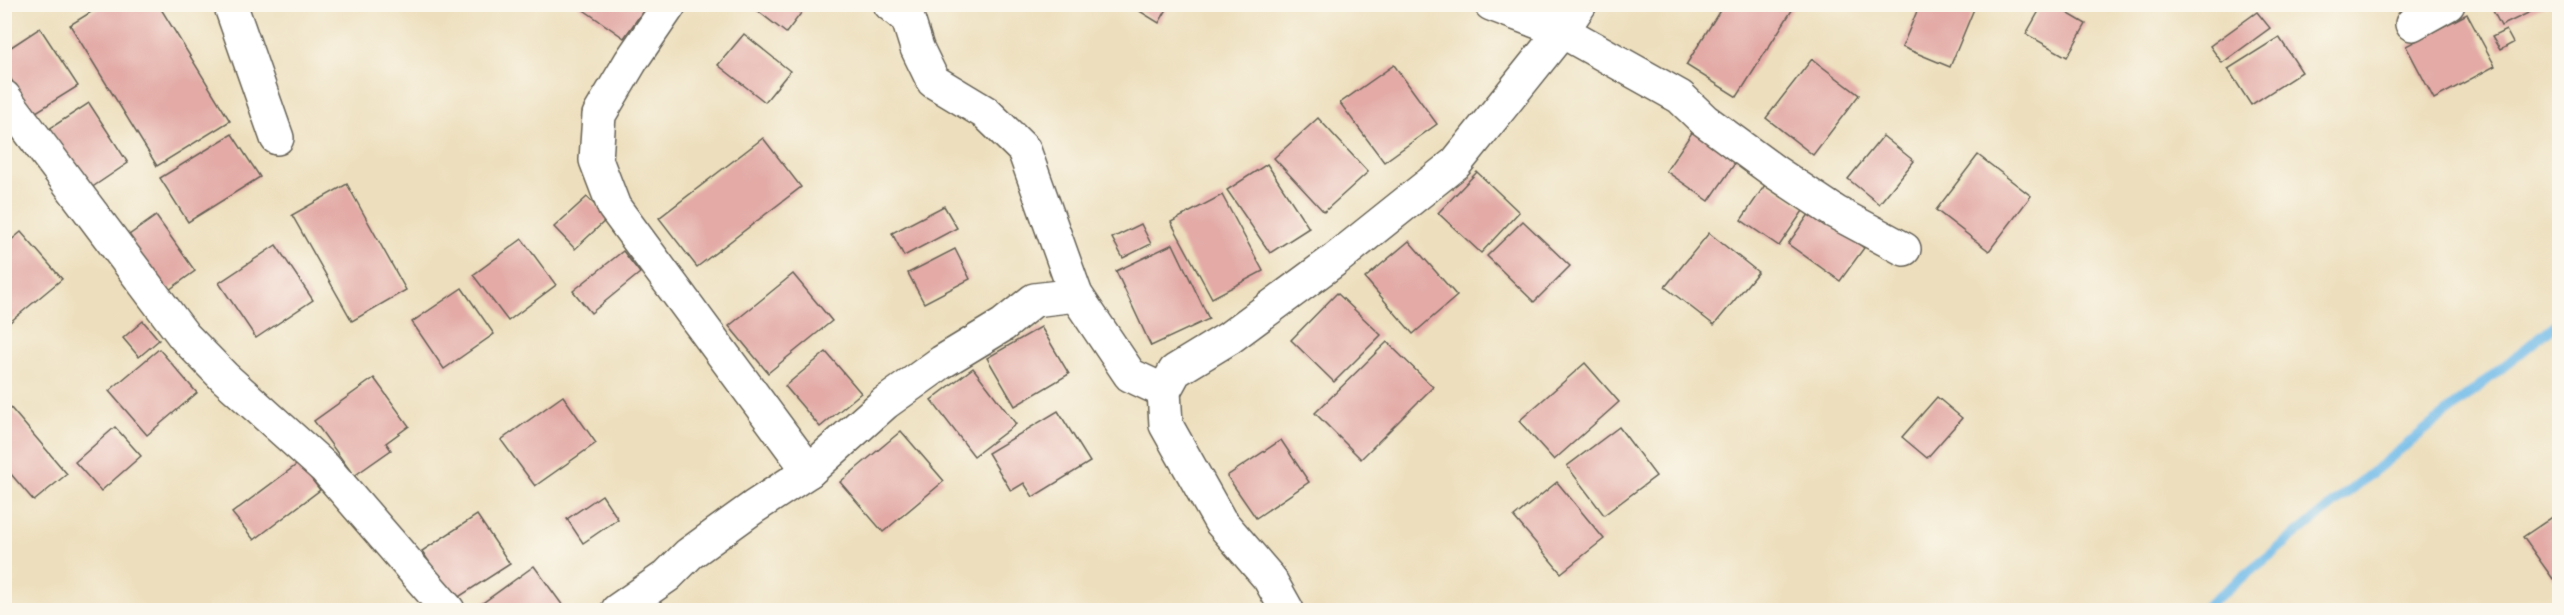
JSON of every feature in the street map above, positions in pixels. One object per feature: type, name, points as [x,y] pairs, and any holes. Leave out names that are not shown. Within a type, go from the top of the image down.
[{"type":"street","points":[[230,4],[277,138]]},
{"type":"street","points":[[670,4],[631,60],[599,115],[596,160],[614,207],[808,471]]},
{"type":"street","points":[[890,4],[908,20],[917,48],[933,81],[986,113],[1024,150],[1076,295],[1130,375],[1164,391]]},
{"type":"street","points":[[1491,4],[1562,31],[1680,97],[1704,120],[1775,172],[1835,212],[1904,249]]},
{"type":"street","points":[[1287,610],[1269,578],[1220,520],[1166,425],[1164,391],[1175,371],[1238,332],[1336,259],[1456,163],[1562,31],[1580,4]]},
{"type":"street","points":[[2412,24],[2448,4]]},
{"type":"street","points":[[4,97],[184,336],[224,376],[326,468],[448,610]]},
{"type":"street","points":[[618,610],[667,576],[689,554],[808,471],[885,403],[942,362],[1003,325],[1034,300],[1076,295]]},
{"type":"building","points":[[104,4],[158,4],[230,121],[157,166],[70,25]]},
{"type":"building","points":[[579,4],[648,4],[624,38],[578,6]]},
{"type":"building","points":[[749,4],[808,4],[786,33]]},
{"type":"building","points":[[1128,4],[1170,4],[1159,23]]},
{"type":"building","points":[[1724,4],[1796,4],[1737,97],[1686,65]]},
{"type":"building","points":[[1920,4],[1976,4],[1950,67],[1902,47]]},
{"type":"building","points":[[2043,4],[2052,4],[2086,24],[2067,57],[2026,34]]},
{"type":"building","points":[[2496,4],[2547,4],[2501,26],[2491,7]]},
{"type":"building","points":[[2257,12],[2270,28],[2222,63],[2210,46]]},
{"type":"building","points":[[2467,14],[2495,66],[2434,99],[2406,46]]},
{"type":"building","points":[[40,28],[78,86],[33,114],[5,70],[5,51]]},
{"type":"building","points":[[2506,30],[2513,43],[2500,50],[2492,37]]},
{"type":"building","points":[[744,34],[790,71],[765,102],[718,65]]},
{"type":"building","points":[[2279,37],[2302,72],[2251,105],[2228,69]]},
{"type":"building","points":[[1812,59],[1859,95],[1813,155],[1766,118]]},
{"type":"building","points":[[1394,65],[1437,124],[1384,162],[1340,103]]},
{"type":"building","points":[[89,103],[128,163],[88,190],[49,129]]},
{"type":"building","points":[[1318,118],[1368,172],[1324,212],[1274,158]]},
{"type":"building","points":[[1695,128],[1738,159],[1709,201],[1666,171]]},
{"type":"building","points":[[232,134],[260,177],[188,222],[160,178]]},
{"type":"building","points":[[1883,136],[1914,161],[1879,204],[1848,179]]},
{"type":"building","points":[[763,138],[801,187],[697,267],[659,218]]},
{"type":"building","points":[[1978,155],[2031,196],[1989,251],[1936,210]]},
{"type":"building","points":[[1267,164],[1309,228],[1270,253],[1227,190]]},
{"type":"building","points":[[1477,172],[1519,212],[1481,253],[1438,213]]},
{"type":"building","points":[[1767,182],[1805,208],[1779,246],[1741,220]]},
{"type":"building","points":[[347,184],[406,290],[352,321],[292,215]]},
{"type":"building","points":[[1222,195],[1263,271],[1212,298],[1171,222]]},
{"type":"building","points":[[587,197],[608,218],[575,249],[554,227]]},
{"type":"building","points":[[944,206],[957,228],[904,256],[892,233]]},
{"type":"building","points":[[1812,210],[1864,248],[1840,281],[1788,244]]},
{"type":"building","points":[[156,216],[195,271],[162,295],[122,240]]},
{"type":"building","points":[[1523,221],[1570,266],[1534,302],[1487,256]]},
{"type":"building","points":[[1141,224],[1151,244],[1123,258],[1112,238]]},
{"type":"building","points":[[21,232],[62,279],[4,327],[4,246]]},
{"type":"building","points":[[1709,233],[1758,272],[1714,325],[1665,287]]},
{"type":"building","points":[[522,239],[556,285],[508,321],[473,275]]},
{"type":"building","points":[[1409,241],[1457,296],[1413,334],[1365,278]]},
{"type":"building","points":[[1173,244],[1209,319],[1151,346],[1116,271]]},
{"type":"building","points":[[276,245],[313,300],[256,338],[219,283]]},
{"type":"building","points":[[955,249],[970,279],[924,303],[908,273]]},
{"type":"building","points":[[623,251],[640,273],[591,313],[573,291]]},
{"type":"building","points":[[793,274],[832,321],[768,373],[729,326]]},
{"type":"building","points":[[462,288],[494,334],[444,369],[412,322]]},
{"type":"building","points":[[1337,293],[1381,335],[1334,382],[1291,340]]},
{"type":"building","points":[[143,321],[159,340],[139,357],[123,338]]},
{"type":"building","points":[[1041,327],[1069,374],[1015,406],[987,358]]},
{"type":"building","points":[[1387,342],[1433,387],[1361,459],[1315,413]]},
{"type":"building","points":[[159,349],[197,393],[147,435],[109,391]]},
{"type":"building","points":[[826,352],[861,393],[820,427],[785,386]]},
{"type":"building","points":[[1585,363],[1619,402],[1554,460],[1519,421]]},
{"type":"building","points":[[973,368],[1016,424],[974,456],[931,400]]},
{"type":"building","points":[[374,378],[409,426],[386,443],[391,450],[354,476],[314,421]]},
{"type":"building","points":[[563,396],[596,443],[535,486],[501,440]]},
{"type":"building","points":[[1937,397],[1962,418],[1927,458],[1902,437]]},
{"type":"building","points":[[4,400],[67,474],[34,501],[4,466]]},
{"type":"building","points":[[1058,411],[1090,462],[1033,497],[1024,483],[1011,491],[988,453]]},
{"type":"building","points":[[115,427],[141,456],[101,491],[75,462]]},
{"type":"building","points":[[1619,427],[1656,476],[1604,515],[1567,466]]},
{"type":"building","points":[[901,431],[944,481],[883,532],[840,482]]},
{"type":"building","points":[[1281,440],[1309,482],[1256,518],[1227,476]]},
{"type":"building","points":[[299,463],[320,490],[254,540],[232,513]]},
{"type":"building","points":[[1557,482],[1604,539],[1561,573],[1514,517]]},
{"type":"building","points":[[602,495],[618,519],[583,543],[567,519]]},
{"type":"building","points":[[2560,512],[2560,575],[2553,579],[2523,537]]},
{"type":"building","points":[[477,515],[510,564],[454,600],[422,551]]},
{"type":"building","points":[[534,566],[566,610],[473,610]]},
{"type":"waterway","points":[[2202,610],[2560,321]]}]
